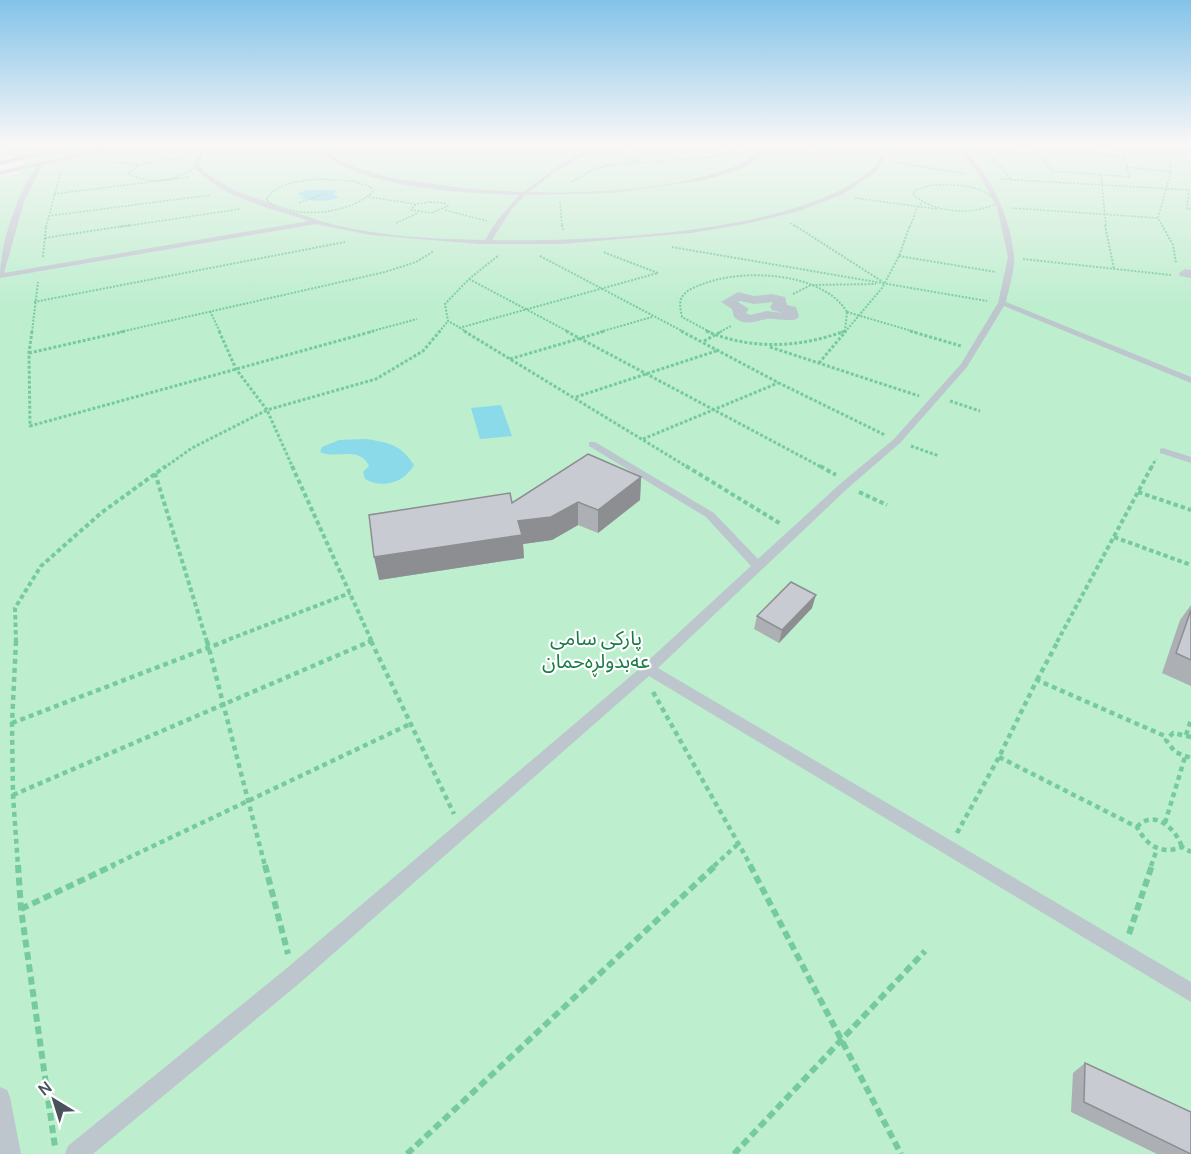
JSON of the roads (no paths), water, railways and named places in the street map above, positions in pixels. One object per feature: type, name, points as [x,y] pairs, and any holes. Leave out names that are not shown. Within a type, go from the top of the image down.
[{"type":"lane","points":[[24,198],[0,275],[41,270],[315,222]]},
{"type":"lane","points":[[247,198],[315,222],[344,229],[442,240],[514,242],[563,242],[696,230],[777,215],[831,198]]},
{"type":"lane","points":[[488,241],[497,223],[518,198]]},
{"type":"lane","points":[[76,1154],[294,975],[645,672],[794,532],[897,441],[964,365],[1002,303],[1011,257],[996,198]]},
{"type":"lane","points":[[1002,303],[1191,380]]},
{"type":"lane","points":[[592,444],[710,515],[758,566]]},
{"type":"lane","points":[[1166,452],[1191,460]]},
{"type":"lane","points":[[645,672],[948,848],[1191,993]]},
{"type":"lane","points":[[0,1097],[10,1154]]},
{"type":"water","points":[[301,198],[336,198],[320,201]]},
{"type":"water","points":[[501,405],[512,436],[480,439],[471,408]]},
{"type":"water","points":[[367,439],[394,446],[404,453],[414,465],[399,480],[379,484],[365,479],[363,472],[369,466],[359,456],[320,452],[322,447],[339,440]]},
{"type":"park label","name":"پارکی سامی عەبدولڕەحمان","points":[[596,650]]}]
